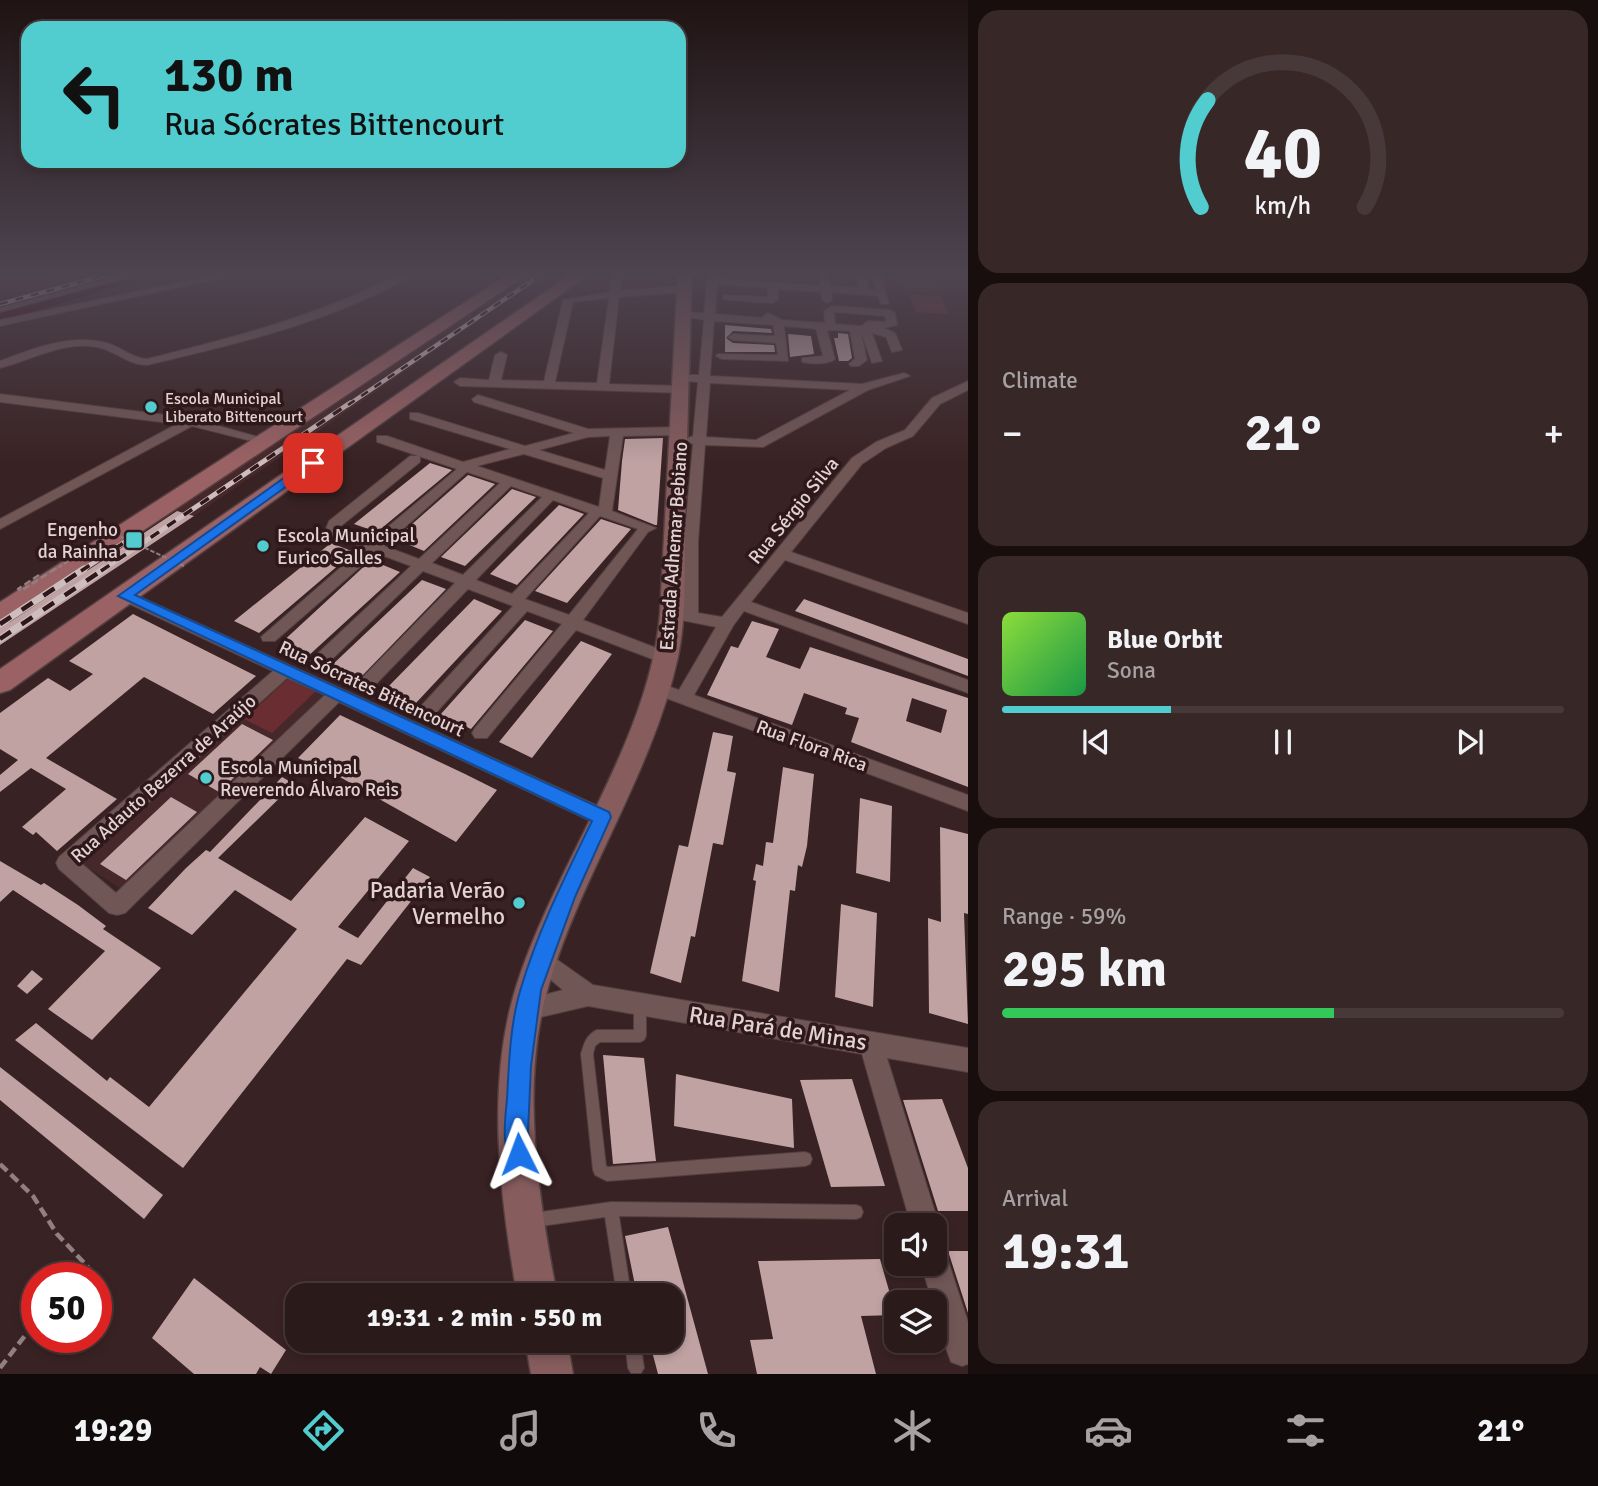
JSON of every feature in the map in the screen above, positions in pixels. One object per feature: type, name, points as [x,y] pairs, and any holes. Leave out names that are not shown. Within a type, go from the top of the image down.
[{"type":"main road","points":[[1,612],[426,336]]},
{"type":"main road","points":[[0,683],[493,336]]},
{"type":"main road","name":"Estrada Adhemar Bebiano","points":[[535,1283],[516,1132],[520,1066],[528,1009],[531,990],[565,897],[602,817],[669,693],[666,658],[680,615],[687,437],[682,384],[683,336]]},
{"type":"main road","points":[[548,1353],[552,1374]]},
{"type":"street","points":[[0,365],[45,351],[92,343],[110,348],[132,361],[147,362],[243,336]]},
{"type":"street","points":[[549,384],[559,336]]},
{"type":"street","points":[[603,386],[609,336]]},
{"type":"street","name":"Estrada Adhemar Bebiano","points":[[687,437],[706,379],[712,336]]},
{"type":"street","points":[[722,356],[782,360],[780,336]]},
{"type":"street","points":[[806,360],[828,359],[826,336]]},
{"type":"street","points":[[855,364],[861,360],[860,336]]},
{"type":"street","points":[[863,336],[876,361]]},
{"type":"street","points":[[891,336],[896,350]]},
{"type":"street","points":[[733,337],[781,340]]},
{"type":"street","points":[[494,383],[501,355]]},
{"type":"street","points":[[270,637],[461,469],[520,449],[588,433],[617,432],[687,437],[747,445],[769,440],[808,415],[864,387],[904,376]]},
{"type":"street","points":[[460,382],[603,386],[682,384],[706,379],[864,387]]},
{"type":"street","name":"Rua Sérgio Silva","points":[[669,693],[857,461],[873,449],[917,427],[936,401],[968,385]]},
{"type":"street","points":[[0,398],[190,422],[267,441]]},
{"type":"street","points":[[478,399],[588,433]]},
{"type":"street","points":[[414,416],[611,476]]},
{"type":"street","points":[[0,525],[190,422]]},
{"type":"street","points":[[428,710],[519,602],[599,515],[611,476],[617,432]]},
{"type":"street","points":[[382,439],[461,469],[645,530],[481,733]]},
{"type":"street","points":[[415,459],[331,526],[332,531],[666,658]]},
{"type":"street","points":[[320,660],[504,486]]},
{"type":"street","points":[[369,681],[546,500]]},
{"type":"street","points":[[782,554],[968,618]]},
{"type":"street","name":"Rua Sócrates Bittencourt","points":[[125,596],[602,817]]},
{"type":"street","points":[[741,604],[968,687]]},
{"type":"street","points":[[680,615],[726,623]]},
{"type":"street","name":"Rua Adauto Bezerra de Araújo","points":[[285,670],[66,863],[117,906],[336,695]]},
{"type":"street","name":"Rua Flora Rica","points":[[669,693],[968,803]]},
{"type":"street","name":"Rua Pará de Minas","points":[[542,959],[588,995]]},
{"type":"street","name":"Rua Pará de Minas","points":[[528,1009],[588,995],[968,1060]]},
{"type":"street","points":[[871,1044],[921,1213]]},
{"type":"street","points":[[939,1276],[962,1351]]},
{"type":"lane","points":[[640,1005],[640,1036],[597,1037],[590,1043],[587,1054],[600,1170],[607,1174],[805,1159]]},
{"type":"lane","points":[[526,1221],[611,1209],[856,1212]]},
{"type":"lane","points":[[611,1209],[622,1283]]},
{"type":"lane","points":[[634,1353],[636,1368]]},
{"type":"path","points":[[39,575],[18,589],[21,591],[114,533],[184,566]]},
{"type":"path","points":[[0,1164],[33,1196],[57,1234],[83,1262]]},
{"type":"path","points":[[0,1368],[21,1341]]},
{"type":"shaded area","points":[[436,336],[456,336],[194,516],[171,509]]},
{"type":"shaded area","name":"Escola Municipal Reverendo Álvaro Reis","points":[[288,675],[326,693],[123,890],[82,864]]},
{"type":"shaded area","points":[[289,678],[316,691],[272,733],[244,719]]},
{"type":"building","points":[[725,336],[733,343],[774,345],[775,352],[725,352]]},
{"type":"building","points":[[788,336],[811,336],[814,354],[790,357]]},
{"type":"building","points":[[848,336],[852,358],[848,361],[839,361],[834,338]]},
{"type":"building","points":[[663,438],[655,525],[618,510],[622,461],[625,439]]},
{"type":"building","points":[[430,463],[452,470],[377,532],[354,524]]},
{"type":"building","points":[[468,475],[495,484],[424,551],[395,539]]},
{"type":"building","points":[[512,489],[536,497],[465,566],[441,557]]},
{"type":"building","points":[[559,505],[584,514],[517,585],[490,574]]},
{"type":"building","points":[[177,511],[194,516],[0,645],[0,624],[10,622]]},
{"type":"building","points":[[601,519],[631,529],[567,603],[535,591]]},
{"type":"building","points":[[331,543],[354,552],[259,633],[234,621]]},
{"type":"building","points":[[371,560],[400,572],[307,657],[280,644]]},
{"type":"building","points":[[422,580],[446,589],[359,679],[331,666]]},
{"type":"building","points":[[474,599],[502,611],[415,704],[385,690]]},
{"type":"building","points":[[804,599],[968,659],[968,676],[795,611]]},
{"type":"building","points":[[133,614],[256,676],[213,714],[144,677],[46,758],[117,799],[57,851],[36,832],[33,835],[22,827],[66,789],[31,768],[0,792],[0,775],[18,760],[0,749],[0,713],[48,678],[70,691],[93,674],[69,661]]},
{"type":"building","points":[[525,620],[553,631],[471,729],[440,715]]},
{"type":"building","points":[[752,621],[779,629],[766,657],[800,669],[810,647],[968,698],[968,787],[851,742],[859,718],[845,714],[847,708],[804,693],[792,725],[707,695],[731,646],[738,648]],"holes":[[[912,698],[947,710],[941,733],[906,721]]]},
{"type":"building","points":[[581,641],[612,654],[532,758],[499,742]]},
{"type":"building","points":[[340,715],[497,790],[456,842],[313,762],[311,764],[298,758]]},
{"type":"building","points":[[242,724],[273,740],[219,792],[188,774]]},
{"type":"building","points":[[713,732],[733,736],[727,771],[736,773],[723,845],[713,843],[695,937],[691,936],[681,983],[650,973],[679,845],[688,847]]},
{"type":"building","points":[[783,767],[814,774],[807,846],[802,867],[798,865],[795,891],[790,890],[779,992],[742,981],[756,864],[763,866],[766,842],[773,843]]},
{"type":"building","points":[[282,777],[294,784],[218,858],[291,901],[365,817],[409,841],[338,927],[358,938],[413,868],[430,877],[361,965],[347,959],[183,1168],[15,1040],[36,1023],[107,1081],[110,1077],[149,1107],[297,929],[235,890],[192,935],[148,908],[186,868],[206,850],[210,852]]},
{"type":"building","points":[[171,797],[197,812],[126,880],[100,864]]},
{"type":"building","points":[[860,798],[892,806],[890,882],[856,873]]},
{"type":"building","points":[[940,827],[968,834],[968,914],[964,913],[968,1024],[929,1013],[928,918],[941,922]]},
{"type":"building","points":[[0,861],[41,885],[44,883],[78,905],[106,926],[103,929],[161,968],[92,1040],[48,1009],[105,951],[13,890],[0,902]]},
{"type":"building","points":[[841,904],[877,913],[873,1007],[835,997]]},
{"type":"building","points":[[32,970],[43,979],[27,994],[17,986]]},
{"type":"building","points":[[603,1055],[644,1058],[656,1161],[613,1164]]},
{"type":"building","points":[[0,1067],[163,1195],[144,1219],[0,1100]]},
{"type":"building","points":[[676,1074],[792,1099],[794,1148],[674,1126]]},
{"type":"building","points":[[852,1079],[885,1186],[831,1187],[800,1080]]},
{"type":"building","points":[[942,1099],[968,1168],[968,1211],[938,1211],[903,1100]]},
{"type":"building","points":[[668,1227],[683,1283],[635,1283],[625,1236]]},
{"type":"building","points":[[948,1251],[968,1251],[968,1313]]},
{"type":"building","points":[[880,1259],[889,1290],[884,1290],[884,1315],[861,1316],[876,1374],[757,1374],[750,1340],[773,1339],[758,1261]]},
{"type":"building","points":[[194,1278],[285,1352],[271,1374],[260,1367],[256,1374],[194,1374],[152,1338]]},
{"type":"building","points":[[684,1286],[708,1374],[658,1374],[652,1353],[684,1353]]},
{"type":"railway","points":[[348,405],[450,336]]},
{"type":"railway","points":[[101,571],[350,403]]},
{"type":"railway","points":[[81,571],[131,538]]},
{"type":"railway","points":[[0,624],[84,569]]},
{"type":"railway","points":[[0,639],[104,569]]},
{"type":"place","name":"Escola Municipal Liberato Bittencourt","points":[[151,407]]},
{"type":"place","name":"Engenho da Rainha","points":[[134,540]]},
{"type":"place","name":"Escola Municipal Eurico Salles","points":[[263,546]]},
{"type":"place","name":"Escola Municipal Reverendo Álvaro Reis","points":[[206,778]]},
{"type":"place","name":"Padaria Verão Vermelho","points":[[519,903]]},
{"type":"route","points":[[313,463],[125,596],[602,817],[565,897],[531,990],[520,1066],[516,1132],[519,1154]]}]
